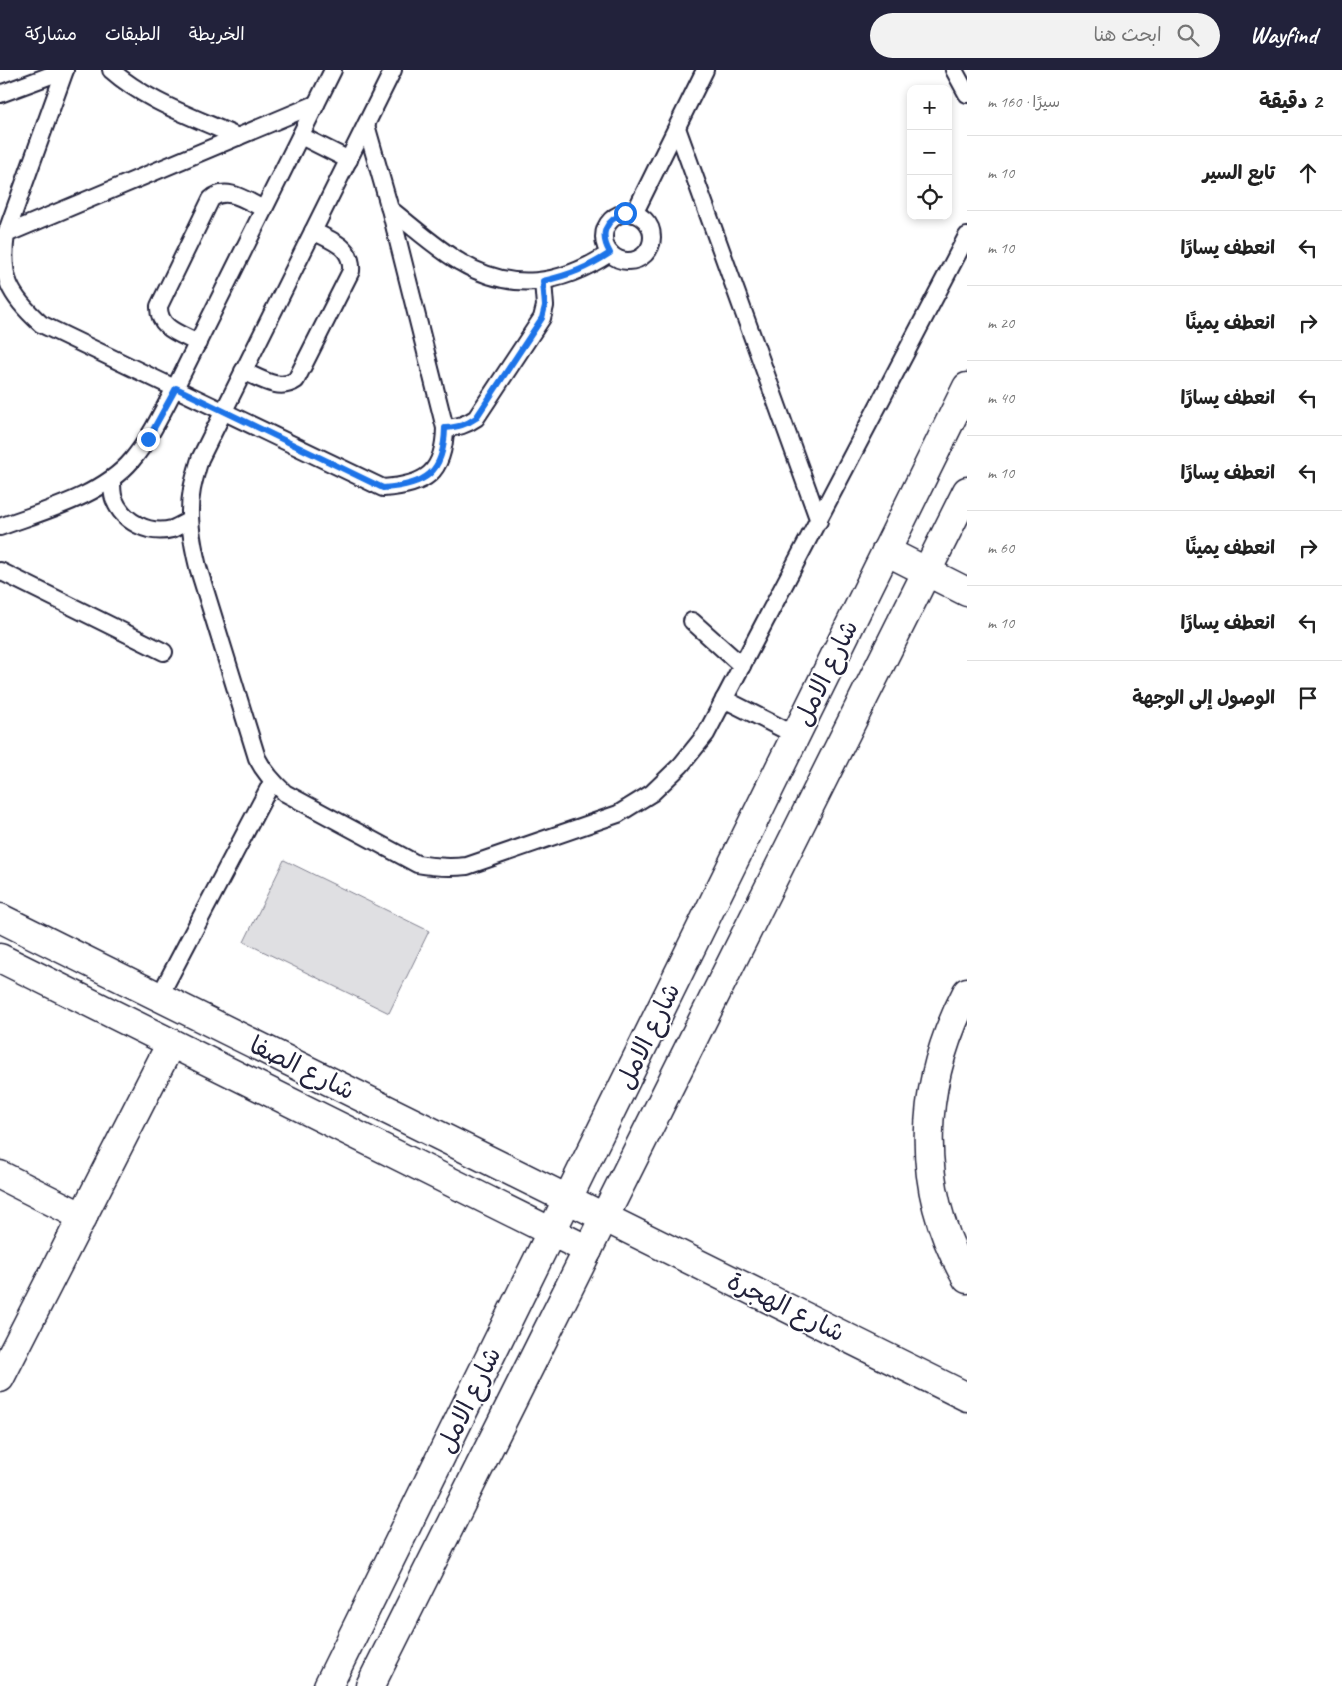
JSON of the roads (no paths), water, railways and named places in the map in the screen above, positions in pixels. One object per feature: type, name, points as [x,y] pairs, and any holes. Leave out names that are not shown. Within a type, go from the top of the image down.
[{"type":"street","name":"شارع الامل","points":[[328,1686],[967,387]]},
{"type":"street","name":"شارع الامل","points":[[370,1686],[967,491]]},
{"type":"street","points":[[886,551],[967,592]]},
{"type":"street","name":"شارع الصفا","points":[[0,918],[604,1217]]},
{"type":"street","name":"شارع الصفا","points":[[0,958],[588,1250]]},
{"type":"street","points":[[967,992],[954,1016],[939,1060],[930,1104],[928,1157],[937,1210],[955,1259],[967,1279]]},
{"type":"street","points":[[0,1378],[171,1043]]},
{"type":"street","points":[[0,1175],[83,1217]]},
{"type":"street","name":"شارع الهجرة","points":[[604,1217],[967,1397]]},
{"type":"lane","points":[[0,94],[65,70],[6,234],[2,254],[4,275],[12,294],[25,310],[41,324],[383,488],[406,486],[424,479],[437,465],[445,447],[445,428],[390,209],[366,125]]},
{"type":"lane","points":[[112,70],[126,83],[147,96],[238,136]]},
{"type":"lane","points":[[0,527],[91,492],[112,480],[132,461],[148,439],[176,388],[333,70]]},
{"type":"lane","points":[[393,70],[200,459],[191,491],[190,520],[198,567],[257,758],[263,770],[272,782],[285,793],[417,864],[451,868],[467,866],[618,814],[652,793],[682,766],[706,734],[967,236]]},
{"type":"lane","points":[[634,214],[705,70]]},
{"type":"lane","points":[[954,70],[967,94]]},
{"type":"lane","points":[[6,234],[316,104]]},
{"type":"lane","points":[[677,128],[819,521]]},
{"type":"lane","points":[[300,136],[349,160]]},
{"type":"lane","points":[[198,343],[166,326],[159,314],[159,306],[211,198],[216,194],[229,193],[264,209]]},
{"type":"lane","points":[[390,209],[459,262],[486,275],[514,281],[543,281],[566,276],[589,267],[610,253]]},
{"type":"lane","points":[[625,213],[634,214],[643,218],[650,226],[652,235],[651,246],[646,254],[637,260],[617,259],[610,253],[606,245],[604,237],[606,228],[610,221],[625,213]]},
{"type":"lane","points":[[243,371],[276,385],[290,384],[296,380],[351,271],[350,255],[345,249],[313,231]]},
{"type":"lane","points":[[445,428],[467,424],[476,418],[542,318],[545,306],[543,281]]},
{"type":"lane","points":[[112,480],[114,498],[123,514],[138,526],[156,531],[174,529],[190,520]]},
{"type":"lane","points":[[0,572],[164,652]]},
{"type":"lane","points":[[692,621],[742,666]]},
{"type":"lane","points":[[724,699],[795,735]]},
{"type":"lane","points":[[159,997],[272,782]]}]
